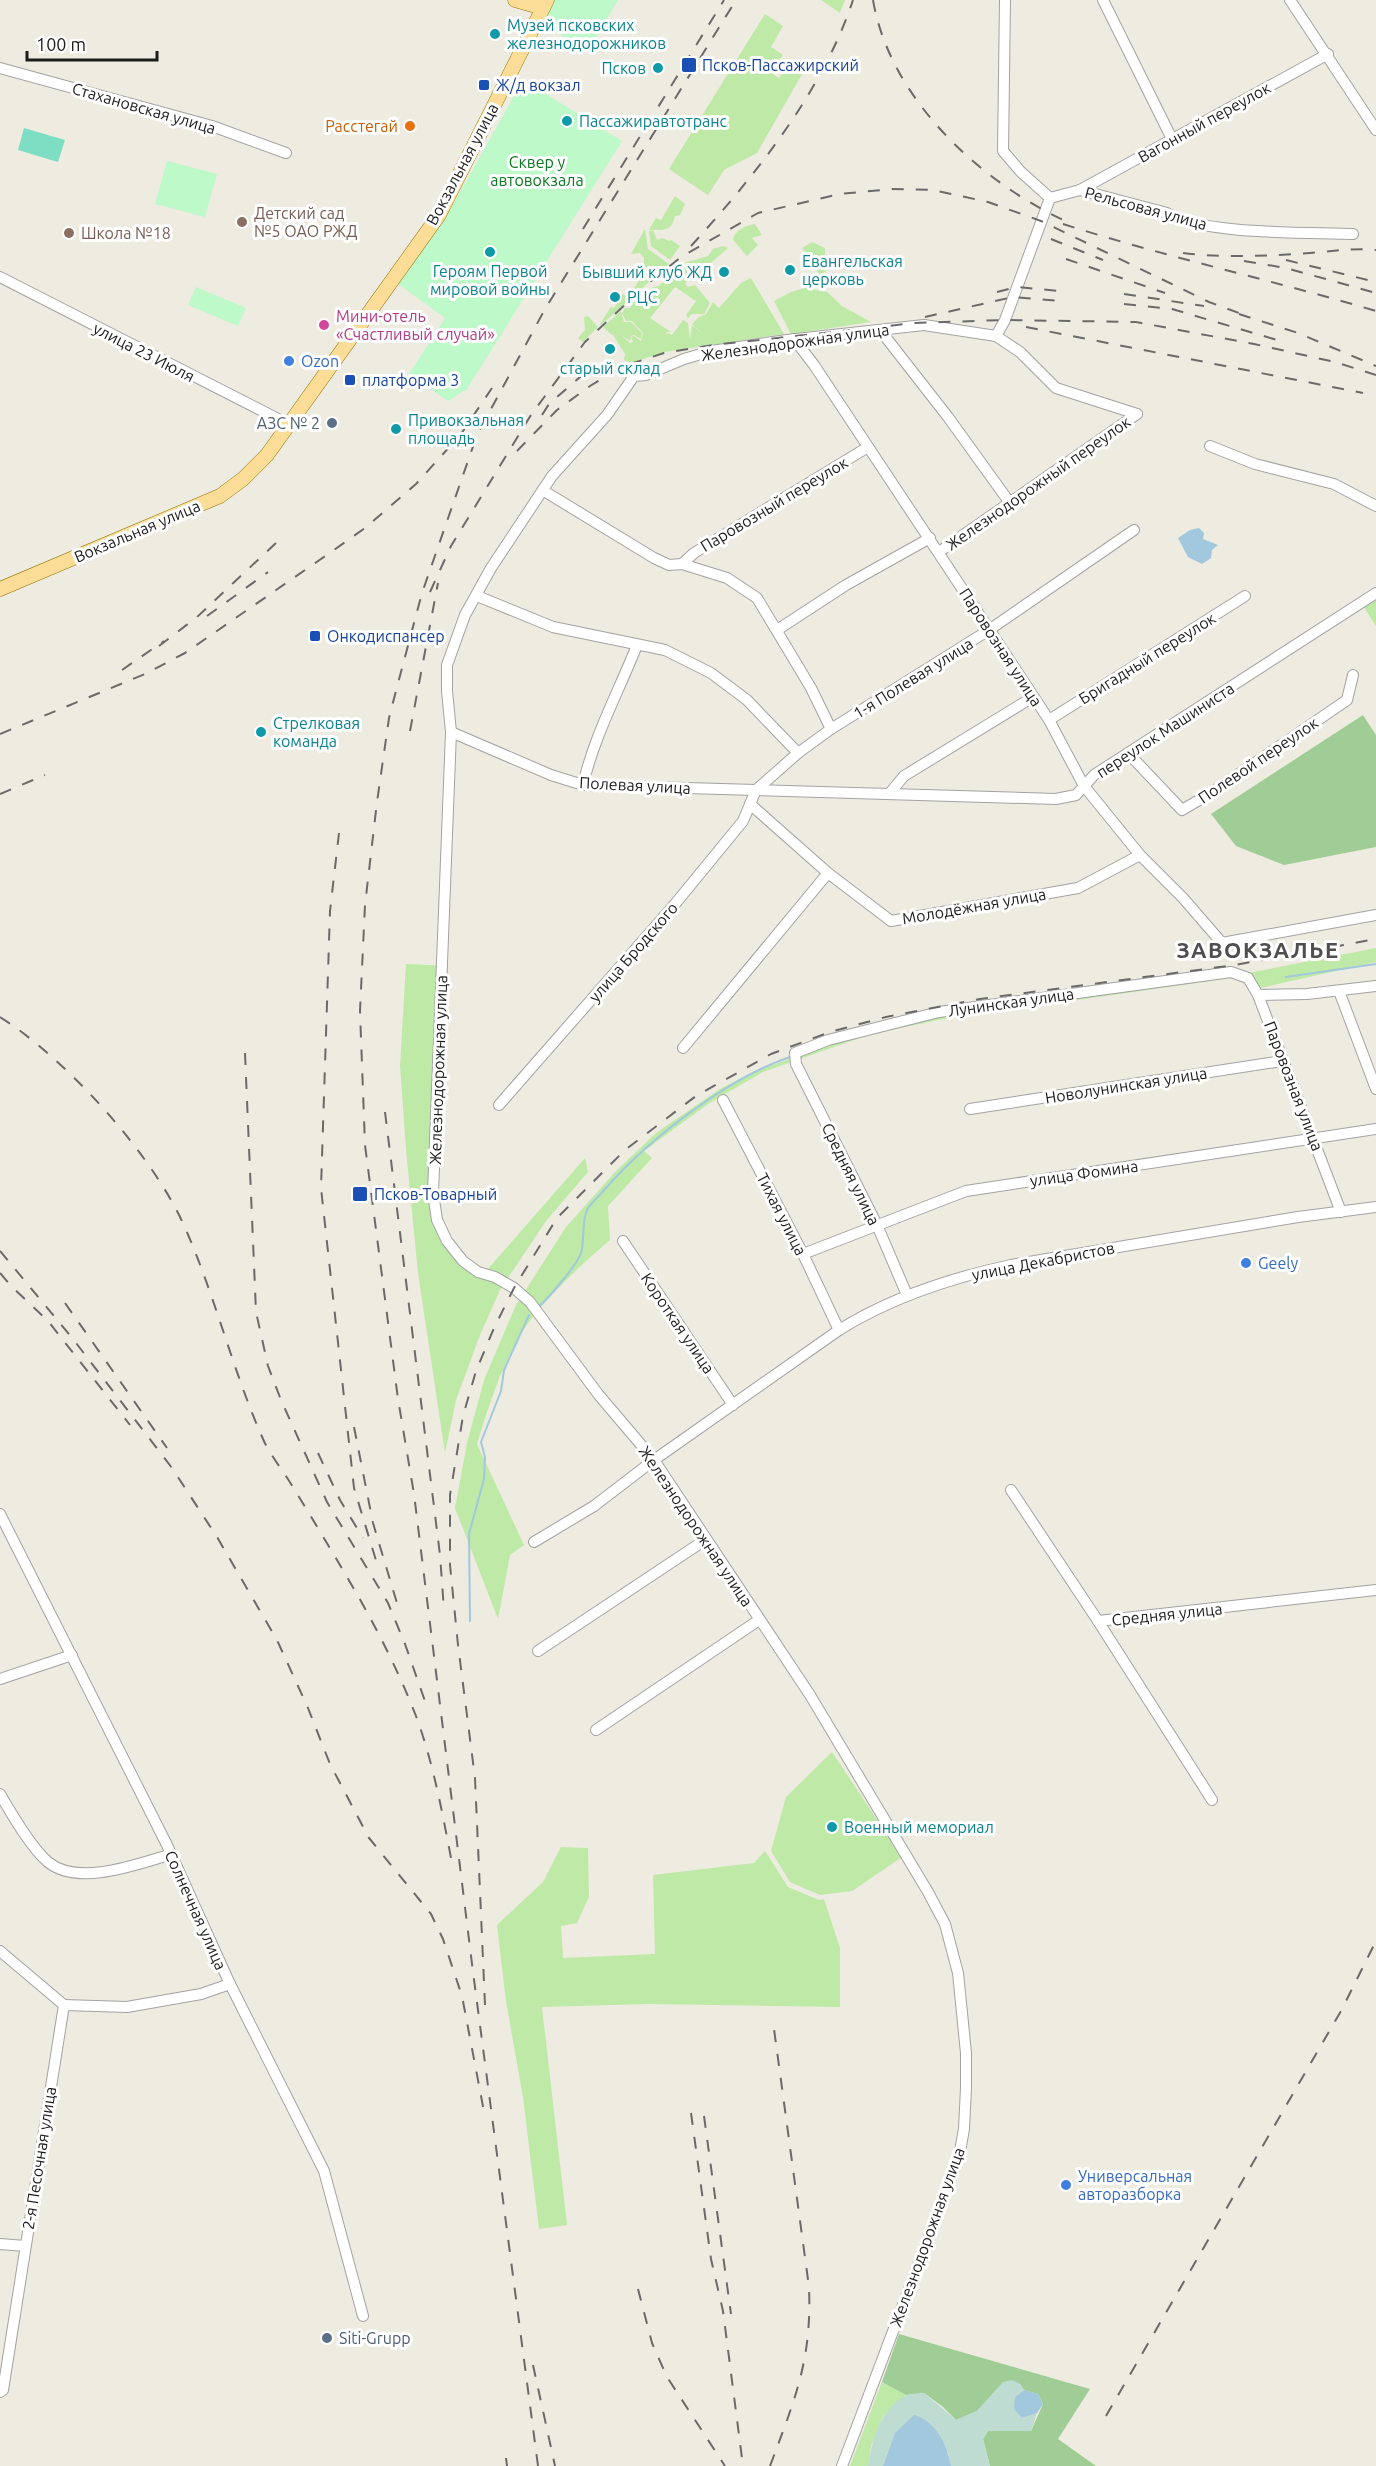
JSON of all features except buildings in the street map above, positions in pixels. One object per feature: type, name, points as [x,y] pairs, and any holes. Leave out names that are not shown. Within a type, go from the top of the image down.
[{"type":"main road","points":[[515,0],[545,4]]},
{"type":"main road","name":"Вокзальная улица","points":[[0,589],[220,496],[243,479],[267,455],[438,215],[545,4]]},
{"type":"street","points":[[996,336],[1005,320],[1050,198],[1021,172],[1003,151],[1005,0]]},
{"type":"street","points":[[1103,0],[1172,139]]},
{"type":"street","points":[[1290,0],[1328,54],[1376,130]]},
{"type":"street","name":"Вагонный переулок","points":[[1080,190],[1328,54]]},
{"type":"street","name":"Стахановская улица","points":[[0,68],[212,126],[286,153]]},
{"type":"street","name":"Рельсовая улица","points":[[1050,198],[1080,190],[1167,213],[1178,220],[1231,229],[1353,234]]},
{"type":"street","name":"улица 23 Июля","points":[[0,277],[288,424]]},
{"type":"street","name":"Железнодорожная улица","points":[[842,2466],[959,2157],[964,2129],[966,2053],[959,1983],[945,1924],[915,1868],[810,1695],[654,1460],[598,1394],[530,1302],[514,1288],[495,1277],[478,1272],[463,1261],[447,1241],[437,1220],[434,1193],[451,732],[447,664],[459,627],[496,560],[552,476],[607,415],[634,376],[646,375],[684,358],[711,351],[794,339],[924,326],[996,336]]},
{"type":"street","points":[[880,330],[1010,502]]},
{"type":"street","name":"Железнодорожный переулок","points":[[939,552],[1137,414],[1056,388],[1020,352],[996,336]]},
{"type":"street","name":"Паровозная улица","points":[[794,339],[814,365],[930,538],[1049,720],[1084,786],[1140,855],[1183,898],[1222,943],[1376,915]]},
{"type":"street","points":[[1210,446],[1255,464],[1334,484],[1376,506]]},
{"type":"street","name":"Паровозный переулок","points":[[682,564],[694,553],[868,447]]},
{"type":"street","points":[[544,491],[654,558],[669,564],[682,564],[727,578],[743,587],[756,598],[777,630],[811,688],[831,729]]},
{"type":"street","name":"1-я Полевая улица","points":[[756,790],[798,753],[831,729],[989,630],[1134,530]]},
{"type":"street","name":"Железнодорожный переулок","points":[[777,630],[846,585],[930,538]]},
{"type":"street","name":"переулок Машиниста","points":[[756,790],[1056,799],[1076,795],[1094,775],[1376,593]]},
{"type":"street","points":[[477,596],[553,627],[665,650],[711,673],[747,700],[798,753]]},
{"type":"street","name":"Бригадный переулок","points":[[1049,720],[1245,596]]},
{"type":"street","points":[[583,785],[598,733],[623,682],[637,645]]},
{"type":"street","name":"Полевой переулок","points":[[1128,753],[1182,810],[1211,793],[1347,700],[1353,675]]},
{"type":"street","points":[[889,794],[904,776],[1033,697]]},
{"type":"street","name":"Полевая улица","points":[[451,732],[550,775],[583,785],[756,790]]},
{"type":"street","name":"улица Бродского","points":[[499,1105],[675,904],[743,821],[756,790]]},
{"type":"street","name":"Молодёжная улица","points":[[750,804],[828,873],[891,921],[1078,888],[1140,855]]},
{"type":"street","points":[[683,1048],[828,873]]},
{"type":"street","name":"Паровозная улица","points":[[1231,972],[1248,978],[1258,994],[1341,1212]]},
{"type":"street","name":"Лунинская улица","points":[[795,1053],[828,1040],[939,1012],[1231,972]]},
{"type":"street","points":[[1258,994],[1307,994],[1376,986]]},
{"type":"street","points":[[1339,991],[1376,1089]]},
{"type":"street","name":"Средняя улица","points":[[795,1053],[796,1064],[877,1226],[907,1295]]},
{"type":"street","name":"Новолунинская улица","points":[[970,1109],[1282,1061]]},
{"type":"street","name":"Тихая улица","points":[[723,1100],[803,1254],[839,1330]]},
{"type":"street","name":"улица Фомина","points":[[803,1254],[966,1191],[1376,1129]]},
{"type":"street","name":"улица Декабристов","points":[[534,1542],[594,1506],[654,1460],[839,1330],[867,1312],[907,1295],[982,1271],[1011,1265],[1376,1208]]},
{"type":"street","name":"Короткая улица","points":[[623,1241],[733,1404]]},
{"type":"street","points":[[1011,1490],[1098,1621]]},
{"type":"street","name":"Солнечная улица","points":[[0,1514],[172,1854],[230,1984],[324,2171],[363,2316]]},
{"type":"street","points":[[538,1651],[705,1540]]},
{"type":"street","name":"Средняя улица","points":[[1212,1800],[1098,1621],[1376,1590]]},
{"type":"street","points":[[596,1730],[759,1620]]},
{"type":"street","points":[[0,1679],[72,1655]]},
{"type":"street","points":[[0,1794],[16,1822],[48,1862],[70,1873],[109,1871],[172,1854]]},
{"type":"street","points":[[0,1952],[64,2005],[127,2007],[201,1994],[230,1984]]},
{"type":"street","name":"2-я Песочная улица","points":[[0,2392],[3,2390],[64,2005]]},
{"type":"street","points":[[0,2244],[25,2246]]},
{"type":"green space","points":[[554,0],[618,0],[588,51],[541,24]]},
{"type":"green space","points":[[821,0],[845,0],[840,13]]},
{"type":"green space","points":[[765,14],[783,26],[771,47],[783,55],[771,73],[779,78],[787,66],[802,74],[757,153],[724,170],[708,195],[669,169]]},
{"type":"green space","name":"Сквер у автовокзала","points":[[523,80],[622,141],[467,389],[448,401],[409,374],[445,318],[398,284],[446,217]]},
{"type":"green space","points":[[24,128],[65,140],[58,162],[18,150]]},
{"type":"green space","points":[[167,161],[217,174],[205,217],[155,204]]},
{"type":"green space","points":[[675,196],[685,204],[680,215],[675,216],[668,228],[649,230],[656,218],[661,220]]},
{"type":"green space","points":[[755,224],[762,235],[752,238],[758,245],[747,256],[733,240],[734,236],[745,227]]},
{"type":"green space","points":[[645,229],[648,249],[669,264],[601,325],[611,307],[614,308],[623,294],[628,297],[642,276],[638,273],[644,263],[644,258],[640,253],[631,254]]},
{"type":"green space","points":[[653,230],[657,240],[663,238],[671,240],[680,246],[670,260],[651,246],[649,231]]},
{"type":"green space","points":[[812,242],[825,248],[825,255],[832,259],[833,266],[820,275],[802,248]]},
{"type":"green space","points":[[723,246],[728,248],[699,278],[690,276],[685,284],[688,287],[695,285],[710,303],[704,314],[692,314],[688,318],[686,315],[696,301],[675,287],[650,318],[671,332],[667,332],[665,335],[668,333],[672,335],[683,320],[688,323],[690,339],[692,325],[704,335],[692,324],[706,314],[713,302],[719,308],[741,283],[751,278],[784,334],[664,352],[631,363],[624,360],[625,354],[613,335],[620,334],[612,335],[603,327],[621,311],[624,322],[631,322],[642,333],[641,339],[634,335],[631,336],[630,341],[621,335],[630,343],[633,342],[631,337],[634,336],[641,341],[643,333],[632,321],[626,321],[622,313],[625,308],[630,308],[632,302],[639,302],[640,295],[650,292],[653,287],[681,273],[684,263],[708,256],[713,249]]},
{"type":"green space","points":[[812,286],[815,290],[827,292],[842,306],[871,322],[791,334],[774,301],[791,292]]},
{"type":"green space","points":[[196,287],[246,308],[238,326],[188,305]]},
{"type":"green space","points":[[588,316],[598,327],[583,342],[578,338],[585,330],[584,317]]},
{"type":"green space","points":[[1376,595],[1376,626],[1362,604]]},
{"type":"green space","points":[[1363,715],[1376,735],[1376,847],[1284,865],[1236,846],[1211,814]]},
{"type":"green space","points":[[1376,948],[1376,962],[1256,989],[1232,978],[938,1020],[868,1035],[763,1072],[708,1104],[644,1151],[652,1158],[608,1206],[610,1240],[559,1287],[522,1332],[499,1378],[477,1444],[524,1545],[510,1555],[498,1619],[455,1508],[467,1443],[484,1380],[516,1305],[566,1227],[616,1171],[656,1133],[720,1089],[755,1071],[865,1033],[937,1017],[1254,972]]},
{"type":"green space","points":[[406,964],[448,966],[438,1182],[444,1222],[455,1246],[474,1264],[487,1270],[585,1158],[588,1172],[546,1221],[500,1290],[480,1335],[456,1400],[445,1453],[418,1273],[406,1149],[400,1066]]},
{"type":"green space","points":[[832,1752],[902,1857],[852,1891],[820,1895],[790,1882],[771,1851],[786,1797]]},
{"type":"green space","points":[[561,1847],[588,1848],[589,1897],[577,1923],[561,1926],[563,1958],[655,1954],[653,1875],[754,1863],[765,1851],[788,1887],[819,1900],[824,1899],[840,1948],[840,2007],[648,2004],[542,2007],[567,2225],[539,2229],[523,2097],[506,2001],[497,1925],[543,1882]]},
{"type":"green space","points":[[899,2334],[1090,2389],[1058,2439],[1096,2466],[990,2466],[983,2439],[988,2431],[1031,2431],[1043,2404],[1038,2394],[1024,2390],[1020,2384],[990,2397],[977,2411],[956,2420],[924,2393],[906,2395],[882,2382]]},
{"type":"green space","points":[[882,2382],[906,2395],[883,2416],[871,2446],[868,2466],[850,2466]]},
{"type":"shaded area","points":[[1199,528],[1204,533],[1203,539],[1218,545],[1212,550],[1211,558],[1202,564],[1188,557],[1178,538],[1190,530]]},
{"type":"shaded area","points":[[1012,2380],[1020,2384],[1024,2390],[1015,2397],[1022,2418],[1037,2413],[1031,2431],[988,2431],[983,2439],[990,2466],[951,2466],[948,2452],[895,2433],[883,2466],[868,2466],[875,2436],[883,2417],[896,2402],[905,2396],[924,2393],[956,2420],[977,2411],[1003,2382]]},
{"type":"shaded area","points":[[1024,2390],[1038,2394],[1043,2404],[1037,2413],[1022,2418],[1014,2409],[1015,2397]]},
{"type":"shaded area","points":[[914,2415],[922,2418],[934,2428],[947,2450],[951,2466],[883,2466],[895,2433]]},
{"type":"waterway","points":[[1286,977],[1376,964]]},
{"type":"waterway","points":[[538,1307],[562,1282],[581,1253],[588,1208],[624,1169],[667,1130],[717,1094],[743,1078],[793,1056]]},
{"type":"waterway","points":[[470,1621],[469,1534],[484,1479],[485,1457],[481,1442],[501,1391],[504,1370],[529,1315]]},
{"type":"railway","points":[[583,229],[724,0]]},
{"type":"railway","points":[[538,2466],[473,1972],[414,1494],[398,1399],[365,1145],[360,1011],[365,905],[389,718],[422,593],[477,435],[545,309],[736,0]]},
{"type":"railway","points":[[691,246],[739,191],[785,131],[824,67],[853,0]]},
{"type":"railway","points":[[873,0],[883,37],[899,72],[920,105],[946,135],[974,162],[1006,187],[1072,224]]},
{"type":"railway","points":[[430,592],[451,546],[531,415],[585,342],[645,286],[681,257],[758,213],[840,194],[892,189],[933,190],[988,202],[1041,221],[1209,302],[1247,316]]},
{"type":"railway","points":[[1063,224],[1376,311]]},
{"type":"railway","points":[[1051,239],[1103,260]]},
{"type":"railway","points":[[1183,253],[1246,256],[1376,250]]},
{"type":"railway","points":[[1066,259],[1165,293]]},
{"type":"railway","points":[[1286,260],[1376,282]]},
{"type":"railway","points":[[1244,261],[1286,268],[1376,293]]},
{"type":"railway","points":[[997,292],[1017,287],[1060,291]]},
{"type":"railway","points":[[1124,294],[1204,306]]},
{"type":"railway","points":[[925,317],[1013,297],[1059,301]]},
{"type":"railway","points":[[1124,304],[1172,309],[1284,342]]},
{"type":"railway","points":[[1239,314],[1298,333],[1376,366]]},
{"type":"railway","points":[[517,451],[557,410],[590,386],[621,367],[664,353],[713,345],[915,323],[1005,320],[1136,322],[1254,344],[1335,362],[1376,375]]},
{"type":"railway","points":[[1026,327],[1363,393]]},
{"type":"railway","points":[[542,415],[549,404],[595,364]]},
{"type":"railway","points":[[0,734],[145,674],[185,653],[334,550],[365,528],[416,484],[461,434],[492,388]]},
{"type":"railway","points":[[159,646],[197,617],[276,543]]},
{"type":"railway","points":[[207,616],[268,572]]},
{"type":"railway","points":[[410,731],[438,583]]},
{"type":"railway","points":[[122,670],[164,641]]},
{"type":"railway","points":[[0,794],[45,775]]},
{"type":"railway","points":[[339,833],[330,911],[321,1188],[354,1488],[378,1567]]},
{"type":"railway","points":[[485,2005],[475,1778],[450,1565],[450,1495],[463,1416],[476,1371],[514,1288],[557,1218],[625,1150],[696,1096],[771,1054],[830,1032],[886,1017],[980,999],[1235,965],[1376,939]]},
{"type":"railway","points":[[0,1017],[51,1056],[102,1108],[148,1164],[181,1219],[193,1246],[241,1384],[263,1439],[364,1607],[409,1698],[432,1769],[451,1858]]},
{"type":"railway","points":[[245,1053],[256,1312],[268,1366],[327,1502],[388,1603],[426,1704]]},
{"type":"railway","points":[[385,1112],[440,1555],[444,1610]]},
{"type":"railway","points":[[0,1251],[73,1339],[172,1468],[217,1537],[277,1640],[330,1764],[369,1838],[431,1914],[443,1939],[462,1996],[485,2117]]},
{"type":"railway","points":[[0,1273],[48,1321],[130,1425]]},
{"type":"railway","points":[[65,1303],[167,1448]]},
{"type":"railway","points":[[354,1427],[373,1523],[400,1613]]},
{"type":"railway","points":[[318,1453],[340,1500],[363,1538]]},
{"type":"railway","points":[[1106,2416],[1341,2011],[1376,1941]]},
{"type":"railway","points":[[770,2466],[800,2379],[805,2358],[809,2313],[809,2287],[774,2029]]},
{"type":"railway","points":[[691,2113],[711,2259],[723,2311],[743,2466]]},
{"type":"railway","points":[[704,2116],[731,2314]]},
{"type":"railway","points":[[638,2289],[652,2343],[667,2377],[725,2466]]},
{"type":"railway","points":[[533,2365],[555,2466]]},
{"type":"railway","points":[[506,2458],[507,2466]]},
{"type":"place","name":"Музей псковских железнодорожников","points":[[495,34]]},
{"type":"place","name":"Псков-Пассажирский","points":[[689,65]]},
{"type":"place","name":"Псков","points":[[658,68]]},
{"type":"place","name":"Ж/д вокзал","points":[[484,85]]},
{"type":"place","name":"Пассажиравтотранс","points":[[567,121]]},
{"type":"place","name":"Расстегай","points":[[410,126]]},
{"type":"place","name":"Детский сад №5 ОАО РЖД","points":[[242,222]]},
{"type":"place","name":"Школа №18","points":[[69,233]]},
{"type":"place","name":"Героям Первой мировой войны","points":[[490,252]]},
{"type":"place","name":"Евангельская церковь","points":[[790,270]]},
{"type":"place","name":"Бывший клуб ЖД","points":[[724,272]]},
{"type":"place","name":"РЦС","points":[[615,297]]},
{"type":"place","name":"Мини-отель «Счастливый случай»","points":[[324,325]]},
{"type":"place","name":"старый склад","points":[[610,349]]},
{"type":"place","name":"Ozon","points":[[289,361]]},
{"type":"place","name":"платформа 3","points":[[350,380]]},
{"type":"place","name":"АЗС № 2","points":[[332,423]]},
{"type":"place","name":"Привокзальная площадь","points":[[396,429]]},
{"type":"place","name":"Онкодиспансер","points":[[315,636]]},
{"type":"place","name":"Стрелковая команда","points":[[261,732]]},
{"type":"place","name":"Псков-Товарный","points":[[360,1194]]},
{"type":"place","name":"Geely","points":[[1246,1263]]},
{"type":"place","name":"Военный мемориал","points":[[832,1827]]},
{"type":"place","name":"Универсальная авторазборка","points":[[1066,2185]]},
{"type":"place","name":"Siti-Grupp","points":[[327,2338]]},
{"type":"district","name":"ЗАВОКЗАЛЬЕ","points":[[1258,950]]}]
